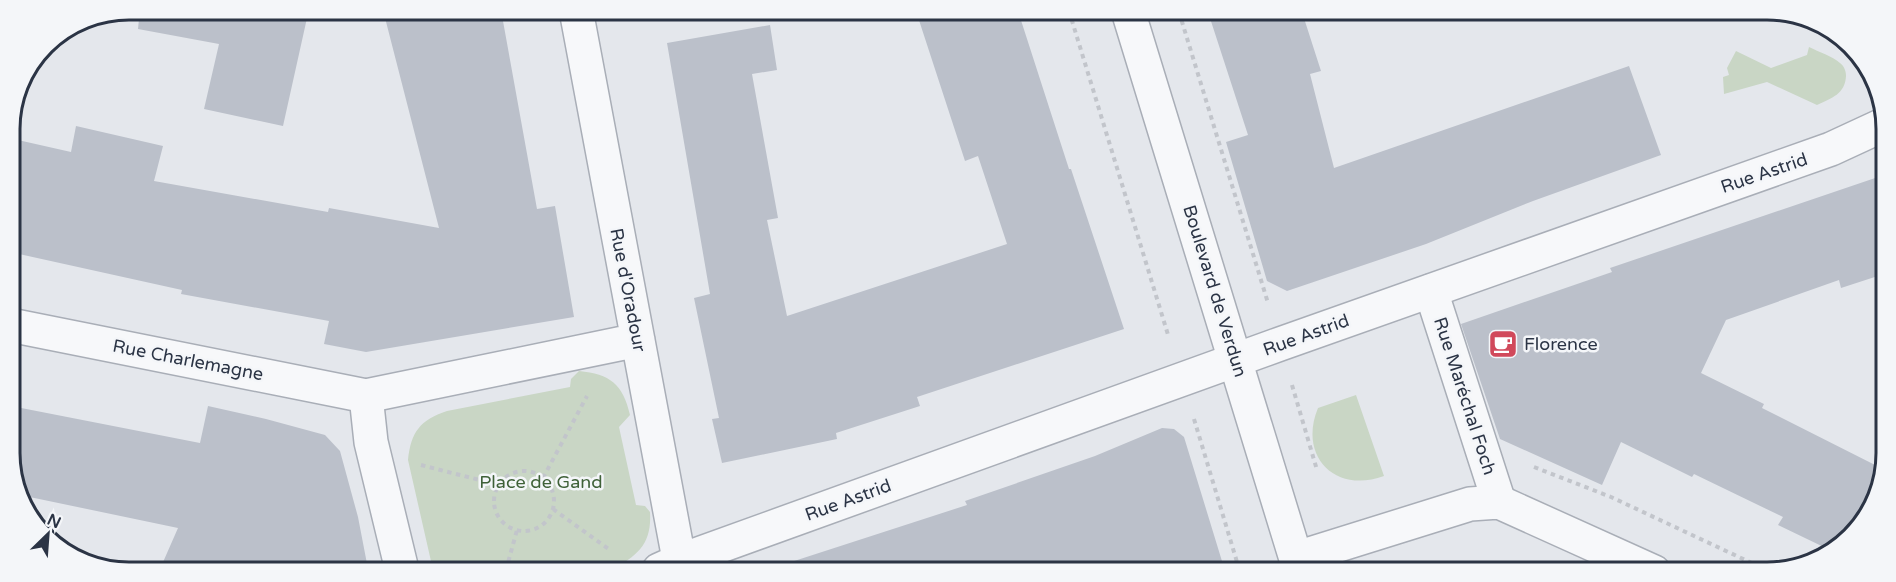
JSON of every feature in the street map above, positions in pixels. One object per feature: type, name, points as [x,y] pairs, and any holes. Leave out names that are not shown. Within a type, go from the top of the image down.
[{"type":"street","name":"Rue d'Oradour","points":[[578,20],[638,340],[672,562]]},
{"type":"street","name":"Boulevard de Verdun","points":[[1130,20],[1298,562]]},
{"type":"street","name":"Rue Astrid","points":[[687,562],[1280,344],[1831,149],[1876,128]]},
{"type":"street","name":"Rue Maréchal Foch","points":[[1431,291],[1499,502]]},
{"type":"street","name":"Rue Charlemagne","points":[[20,327],[366,396],[638,340]]},
{"type":"street","points":[[366,396],[371,442],[400,562]]},
{"type":"street","name":"Rue Maréchal Foch","points":[[1307,562],[1470,504],[1499,502],[1630,562]]},
{"type":"path","points":[[1072,20],[1237,562]]},
{"type":"path","points":[[1181,20],[1320,480]]},
{"type":"path","points":[[543,478],[587,396]]},
{"type":"path","points":[[1486,462],[1520,462],[1611,497],[1750,562]]},
{"type":"path","points":[[417,464],[499,485]]},
{"type":"path","points":[[525,471],[543,478],[554,497],[553,509],[548,519],[539,527],[528,531],[517,530],[507,525],[499,517],[494,507],[499,485],[514,473],[525,471]]},
{"type":"path","points":[[553,509],[610,550]]},
{"type":"path","points":[[508,562],[517,530]]},
{"type":"green space","points":[[1809,47],[1833,58],[1844,69],[1845,82],[1833,97],[1817,105],[1767,82],[1724,94],[1723,77],[1729,75],[1727,68],[1736,51],[1771,68],[1807,55]]},
{"type":"green space","name":"Place de Gand","points":[[579,371],[607,378],[619,388],[627,404],[630,415],[619,427],[636,505],[645,506],[650,512],[649,532],[642,547],[624,562],[431,562],[408,460],[409,450],[418,428],[447,411],[570,387],[571,379]]},
{"type":"green space","points":[[1356,395],[1384,476],[1366,480],[1350,480],[1336,475],[1325,467],[1317,455],[1313,441],[1313,425],[1318,408]]},
{"type":"building","points":[[139,20],[307,20],[283,126],[204,109],[219,44],[138,29]]},
{"type":"building","points":[[386,20],[503,20],[537,209],[555,206],[574,317],[366,352],[324,344],[329,321],[181,294],[182,290],[20,254],[20,140],[71,152],[76,126],[163,146],[154,181],[328,212],[329,208],[439,228]]},
{"type":"building","points":[[919,20],[1021,20],[1124,329],[917,397],[920,406],[836,433],[837,439],[722,463],[712,419],[719,418],[694,298],[710,294],[667,43],[770,25],[777,70],[752,74],[778,218],[767,220],[787,316],[1007,244],[978,156],[965,161]]},
{"type":"building","points":[[1211,20],[1305,20],[1321,71],[1310,74],[1334,168],[1629,66],[1661,155],[1533,201],[1426,244],[1287,291],[1267,281],[1226,142],[1248,135]]},
{"type":"building","points":[[1876,178],[1876,277],[1841,288],[1839,280],[1726,320],[1701,373],[1764,404],[1762,408],[1876,465],[1873,482],[1862,508],[1845,531],[1824,547],[1778,525],[1783,517],[1694,474],[1692,477],[1621,442],[1602,485],[1500,439],[1461,324],[1612,272],[1610,268]]},
{"type":"building","points":[[208,406],[325,435],[340,451],[358,517],[367,562],[163,562],[178,528],[29,497],[20,468],[20,408],[200,443]]},
{"type":"building","points":[[1162,428],[1174,429],[1184,437],[1222,562],[791,562],[967,505],[965,501],[1095,456]]},
{"type":"place","name":"Florence","points":[[1503,344]]}]
